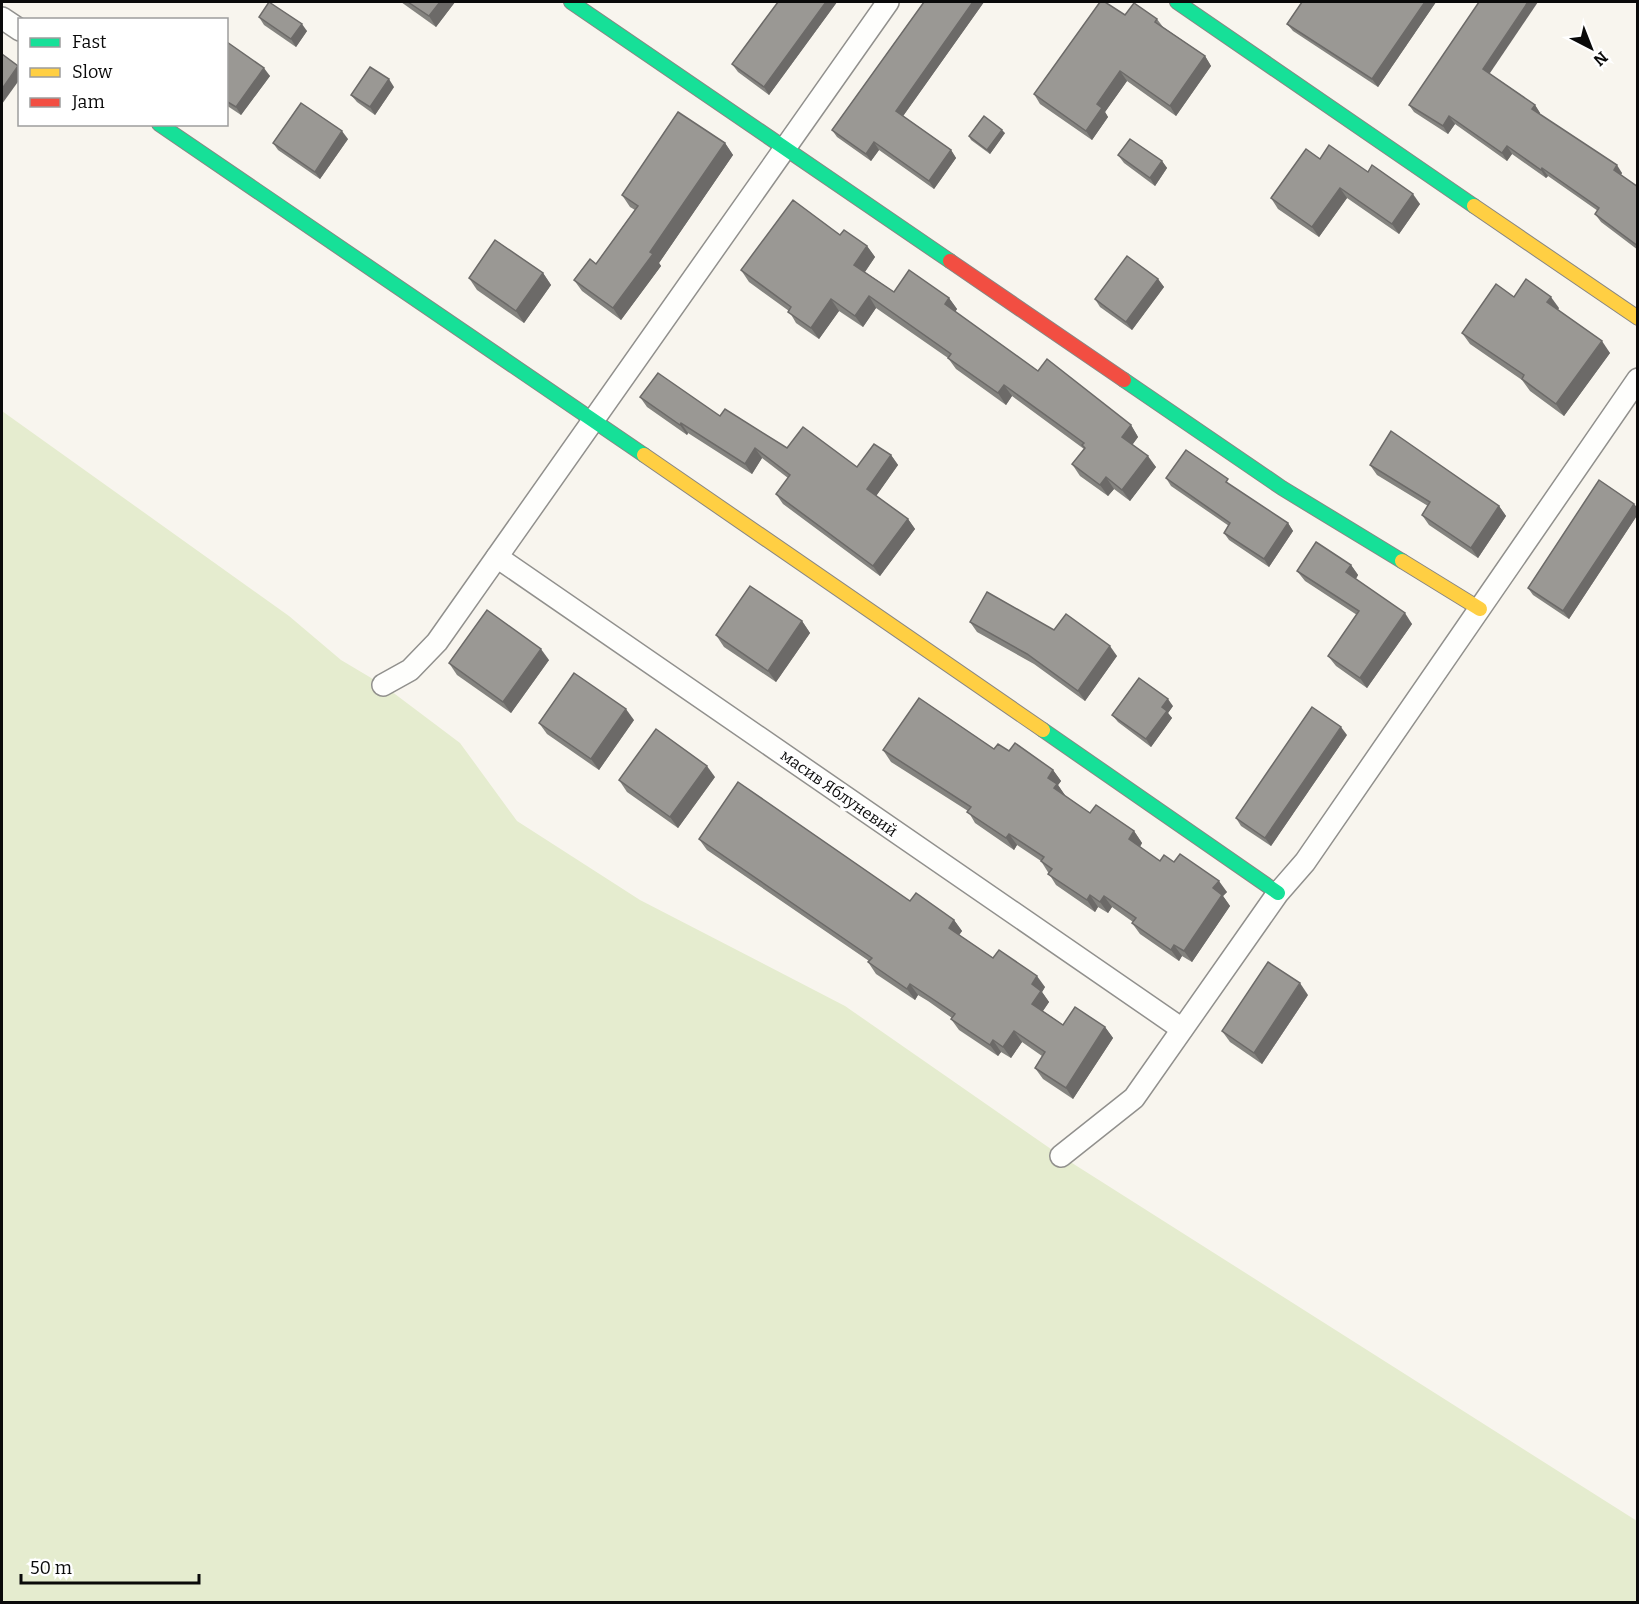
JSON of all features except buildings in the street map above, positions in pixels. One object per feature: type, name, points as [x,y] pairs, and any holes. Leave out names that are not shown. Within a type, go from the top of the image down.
[{"type":"street","points":[[571,2],[1282,488],[1479,609]]},
{"type":"street","points":[[383,685],[410,670],[437,642],[888,2]]},
{"type":"street","points":[[1177,2],[1638,318]]},
{"type":"street","points":[[2,18],[18,29]]},
{"type":"street","points":[[162,126],[594,420],[1278,892]]},
{"type":"street","points":[[1061,1156],[1134,1098],[1278,892],[1305,862],[1638,379]]},
{"type":"street","name":"масив Яблуневий","points":[[497,557],[1182,1029]]},
{"type":"green space","points":[[2,411],[289,616],[341,660],[383,685],[460,743],[517,821],[640,900],[845,1006],[1061,1156],[1637,1521],[1637,1602],[2,1602]]},
{"type":"traffic: fast","points":[[571,2],[950,261]]},
{"type":"traffic: fast","points":[[1177,2],[1474,206]]},
{"type":"traffic: fast","points":[[162,126],[644,455]]},
{"type":"traffic: fast","points":[[1124,380],[1282,488],[1402,561]]},
{"type":"traffic: fast","points":[[1043,730],[1278,893]]},
{"type":"traffic: slow","points":[[1474,206],[1638,318]]},
{"type":"traffic: slow","points":[[644,455],[1043,730]]},
{"type":"traffic: slow","points":[[1402,561],[1480,609]]},
{"type":"traffic: jam","points":[[950,261],[1124,380]]}]
